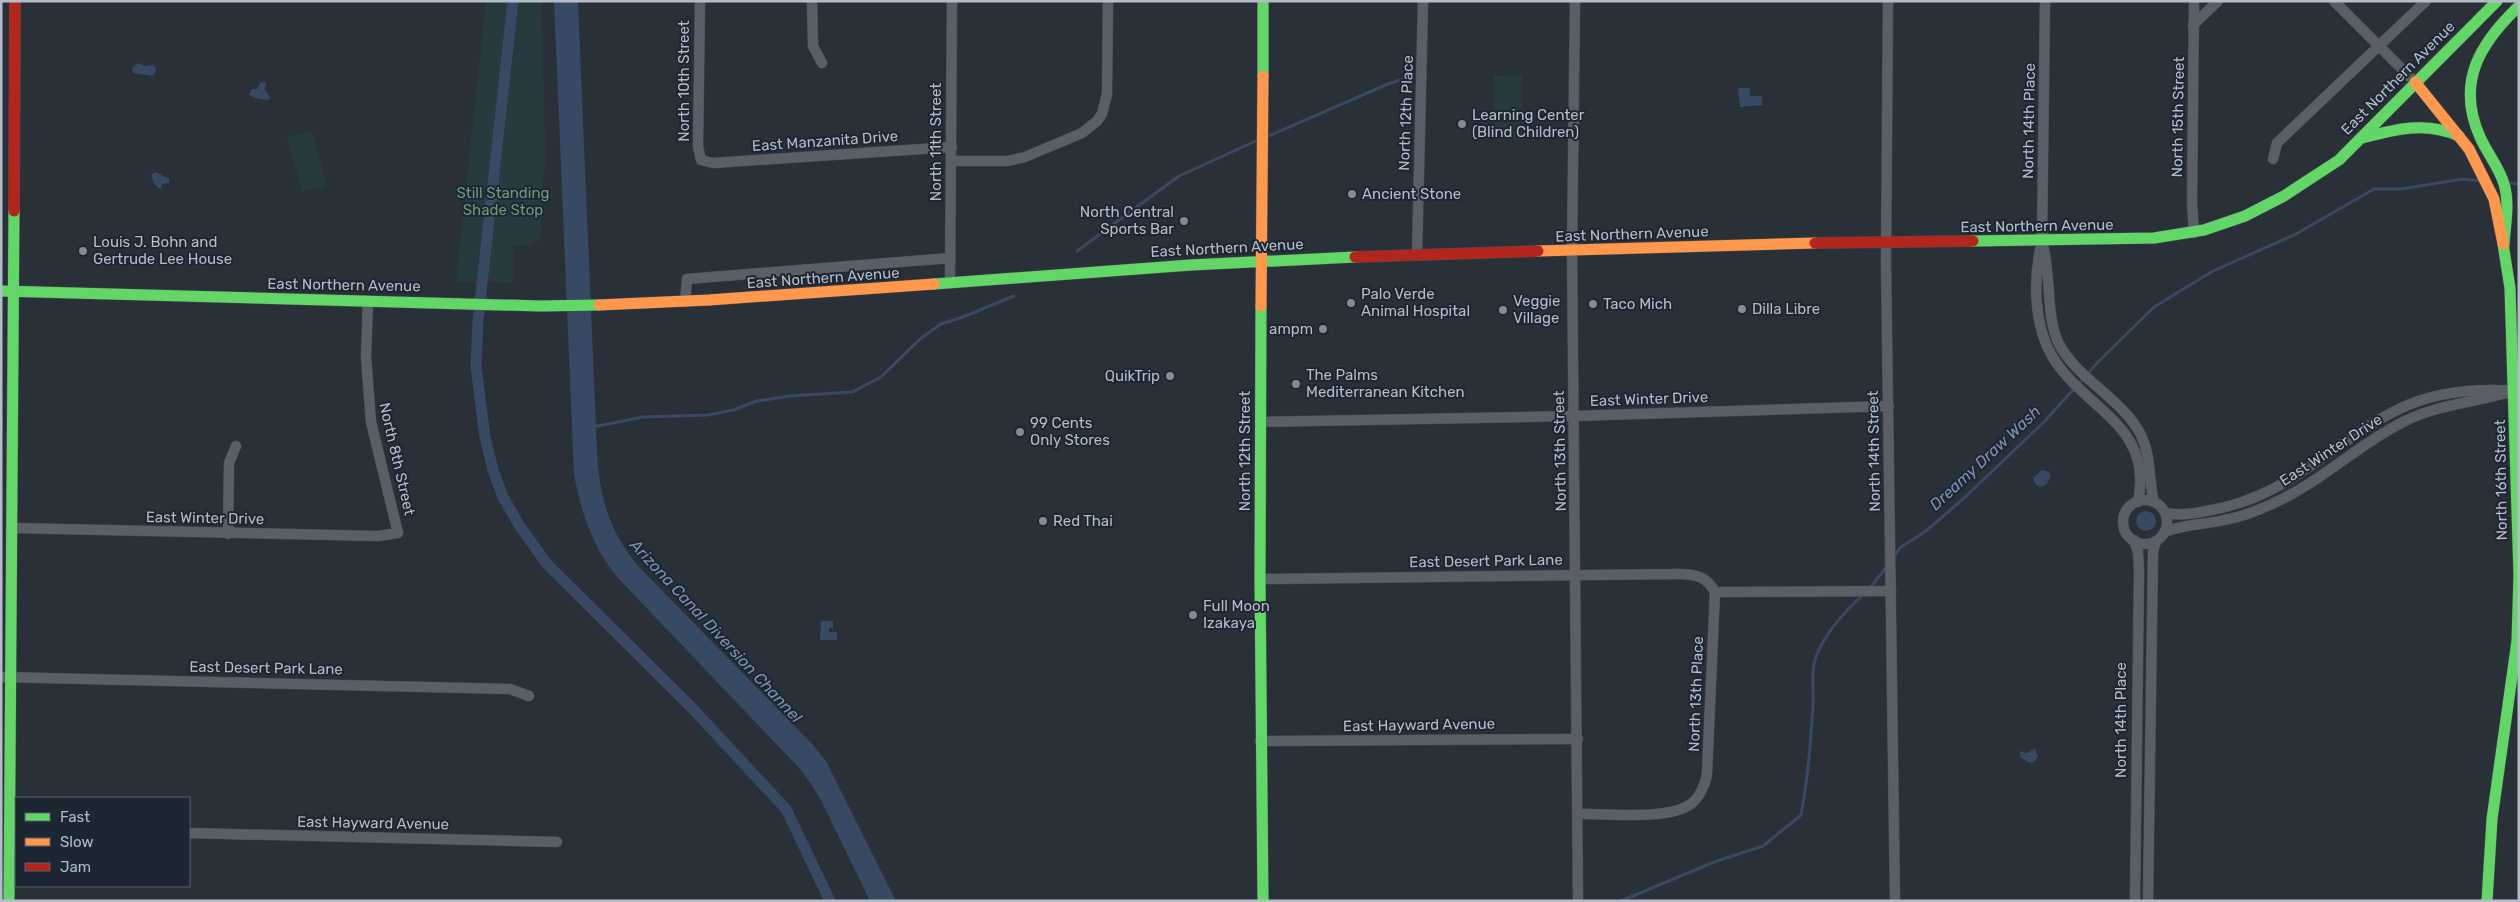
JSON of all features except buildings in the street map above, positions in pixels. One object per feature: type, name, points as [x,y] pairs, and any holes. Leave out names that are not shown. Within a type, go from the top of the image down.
[{"type":"main road","points":[[9,901],[5,848],[13,828],[6,677],[15,292],[16,1]]},
{"type":"main road","name":"North 12th Street","points":[[1263,1],[1260,422],[1260,742],[1263,901]]},
{"type":"main road","name":"East Northern Avenue","points":[[1,291],[567,306],[685,302],[1070,273],[1261,261],[1572,250],[1886,242],[2120,240],[2194,232],[2235,220],[2292,191],[2339,160],[2497,1]]},
{"type":"main road","points":[[2504,245],[2506,190],[2479,136],[2474,120],[2470,84],[2474,63],[2485,40],[2519,6]]},
{"type":"main road","name":"North 16th Street","points":[[2415,82],[2459,136],[2480,170],[2494,199],[2504,245],[2511,301],[2516,391],[2517,641],[2492,820],[2488,859],[2487,901]]},
{"type":"main road","points":[[2360,139],[2415,125],[2448,130],[2459,136]]},
{"type":"street","name":"North 10th Street","points":[[700,1],[698,147],[701,160]]},
{"type":"street","points":[[812,1],[813,46],[822,63]]},
{"type":"street","name":"North 11th Street","points":[[950,283],[952,1]]},
{"type":"street","points":[[952,161],[1008,161],[1025,157],[1082,133],[1097,122],[1102,114],[1107,94],[1108,1]]},
{"type":"street","name":"North 12th Place","points":[[1417,255],[1423,1]]},
{"type":"street","name":"North 13th Street","points":[[1575,1],[1572,250],[1579,814],[1578,901]]},
{"type":"street","name":"North 14th Street","points":[[1888,1],[1886,242],[1895,901]]},
{"type":"street","name":"North 14th Place","points":[[2045,1],[2042,241],[2036,265],[2042,329],[2053,356],[2071,380],[2113,418],[2134,448],[2138,464],[2138,502],[2129,508],[2124,520],[2127,534],[2134,540],[2138,552],[2135,901]]},
{"type":"street","name":"North 15th Street","points":[[2194,1],[2192,203],[2194,232]]},
{"type":"street","points":[[2194,25],[2218,1]]},
{"type":"street","points":[[2334,1],[2415,82]]},
{"type":"street","points":[[2273,160],[2278,143],[2426,1]]},
{"type":"street","name":"East Manzanita Drive","points":[[701,160],[713,164],[952,148]]},
{"type":"street","name":"North 14th Place","points":[[2042,241],[2048,262],[2050,308],[2056,335],[2063,349],[2080,370],[2121,409],[2140,433],[2150,460],[2154,502]]},
{"type":"street","name":"East Northern Avenue","points":[[685,302],[687,279],[950,258]]},
{"type":"street","name":"North 8th Street","points":[[368,301],[366,357],[369,406],[380,465],[398,533]]},
{"type":"street","name":"East Winter Drive","points":[[2165,513],[2176,515],[2223,509],[2272,491],[2392,414],[2434,396],[2484,389],[2516,391]]},
{"type":"street","name":"East Winter Drive","points":[[2165,532],[2174,528],[2226,520],[2278,501],[2316,480],[2374,439],[2404,421],[2447,405],[2486,399],[2516,391]]},
{"type":"street","name":"East Winter Drive","points":[[1260,422],[1574,416],[1889,406]]},
{"type":"street","points":[[228,534],[229,463],[236,446]]},
{"type":"street","points":[[2134,540],[2145,544],[2156,541],[2165,532],[2167,522],[2165,513],[2154,502],[2138,502]]},
{"type":"street","name":"East Winter Drive","points":[[8,532],[378,536],[398,533]]},
{"type":"street","name":"North 14th Place","points":[[2148,901],[2150,665],[2153,552],[2156,541]]},
{"type":"street","name":"East Desert Park Lane","points":[[1260,579],[1691,574],[1710,582]]},
{"type":"street","name":"North 13th Place","points":[[1579,814],[1670,812],[1692,803],[1700,793],[1708,773],[1715,592],[1710,582]]},
{"type":"street","points":[[1715,592],[1891,591]]},
{"type":"street","name":"East Desert Park Lane","points":[[6,677],[510,689],[529,696]]},
{"type":"street","name":"East Hayward Avenue","points":[[1260,742],[1578,739]]},
{"type":"street","name":"East Hayward Avenue","points":[[190,833],[557,842]]},
{"type":"green space","name":"Still Standing Shade Stop","points":[[486,1],[541,1],[546,166],[543,178],[541,238],[529,245],[513,246],[513,283],[456,282]]},
{"type":"green space","points":[[1522,75],[1522,139],[1495,139],[1494,76]]},
{"type":"green space","points":[[312,130],[327,186],[302,192],[287,137]]},
{"type":"water","points":[[554,1],[578,1],[597,453],[598,470],[608,516],[621,543],[641,569],[813,745],[826,761],[896,901],[870,901],[820,798],[802,771],[617,577],[594,541],[584,515],[574,474]]},
{"type":"water","points":[[138,63],[144,66],[154,65],[156,70],[153,76],[133,73],[132,68]]},
{"type":"water","points":[[260,83],[266,83],[265,90],[270,97],[269,100],[254,98],[249,94],[252,89],[257,89]]},
{"type":"water","points":[[1738,88],[1750,88],[1750,96],[1762,96],[1762,105],[1740,107]]},
{"type":"water","points":[[155,172],[169,179],[169,183],[162,184],[161,189],[157,187],[153,180],[152,174]]},
{"type":"water","points":[[2042,470],[2049,472],[2051,475],[2047,484],[2041,487],[2036,485],[2033,478]]},
{"type":"water","points":[[2146,511],[2153,514],[2156,521],[2153,528],[2146,531],[2139,528],[2136,521],[2139,514]]},
{"type":"water","points":[[821,621],[833,621],[833,628],[829,628],[829,632],[837,632],[837,640],[820,640]]},
{"type":"water","points":[[2035,749],[2038,757],[2034,762],[2030,763],[2020,757],[2020,751],[2027,753]]},
{"type":"waterway","points":[[513,1],[478,320],[476,366],[485,437],[493,470],[503,497],[519,525],[547,564],[692,708],[786,809],[830,901]]},
{"type":"waterway","points":[[1266,137],[1388,84],[1413,76]]},
{"type":"waterway","points":[[1077,251],[1179,176],[1258,140]]},
{"type":"waterway","name":"Dreamy Draw Wash","points":[[1893,558],[1900,548],[1926,531],[1964,498],[2044,422],[2099,361],[2154,307],[2213,271],[2296,234],[2374,189],[2401,189],[2463,179],[2481,181]]},
{"type":"waterway","name":"Dreamy Draw Wash","points":[[2509,183],[2519,184]]},
{"type":"waterway","points":[[593,427],[643,417],[708,415],[733,410],[757,401],[790,396],[852,392],[881,377],[920,339],[941,324],[1014,296]]},
{"type":"waterway","name":"Dreamy Draw Wash","points":[[1870,588],[1888,565]]},
{"type":"waterway","name":"Dreamy Draw Wash","points":[[1621,901],[1714,862],[1763,846],[1801,815],[1810,746],[1815,660],[1831,629],[1843,614],[1864,594]]},
{"type":"traffic: fast","points":[[1263,1],[1263,76]]},
{"type":"traffic: fast","points":[[1973,241],[2154,238],[2204,230],[2245,216],[2284,196],[2339,160],[2497,1]]},
{"type":"traffic: fast","points":[[2504,245],[2507,207],[2506,192],[2502,178],[2480,137],[2473,117],[2470,99],[2471,82],[2483,50],[2505,20],[2519,6]]},
{"type":"traffic: fast","points":[[2362,138],[2411,128],[2435,129],[2459,136]]},
{"type":"traffic: fast","points":[[9,901],[14,211]]},
{"type":"traffic: fast","points":[[2487,901],[2492,819],[2517,641],[2519,575],[2510,288],[2503,244]]},
{"type":"traffic: fast","points":[[934,284],[1191,265],[1355,257]]},
{"type":"traffic: fast","points":[[1,291],[540,306],[599,305]]},
{"type":"traffic: fast","points":[[1261,306],[1260,579],[1263,901]]},
{"type":"traffic: slow","points":[[1261,306],[1263,76]]},
{"type":"traffic: slow","points":[[2415,82],[2469,149],[2494,199],[2503,244]]},
{"type":"traffic: slow","points":[[1538,251],[1815,243]]},
{"type":"traffic: slow","points":[[599,305],[709,300],[934,284]]},
{"type":"traffic: jam","points":[[14,211],[15,1]]},
{"type":"traffic: jam","points":[[1815,243],[1973,241]]},
{"type":"traffic: jam","points":[[1355,257],[1538,251]]},
{"type":"place","name":"Learning Center (Blind Children)","points":[[1462,124]]},
{"type":"place","name":"Ancient Stone","points":[[1352,194]]},
{"type":"place","name":"North Central Sports Bar","points":[[1184,221]]},
{"type":"place","name":"Louis J. Bohn and Gertrude Lee House","points":[[83,251]]},
{"type":"place","name":"Palo Verde Animal Hospital","points":[[1351,303]]},
{"type":"place","name":"Taco Mich","points":[[1593,304]]},
{"type":"place","name":"Dilla Libre","points":[[1742,309]]},
{"type":"place","name":"Veggie Village","points":[[1503,310]]},
{"type":"place","name":"ampm","points":[[1323,329]]},
{"type":"place","name":"QuikTrip","points":[[1170,376]]},
{"type":"place","name":"The Palms Mediterranean Kitchen","points":[[1296,384]]},
{"type":"place","name":"99 Cents Only Stores","points":[[1020,432]]},
{"type":"place","name":"Red Thai","points":[[1043,521]]},
{"type":"place","name":"Full Moon Izakaya","points":[[1193,615]]},
{"type":"water label","name":"Arizona Canal Diversion Channel","points":[[716,631]]}]
